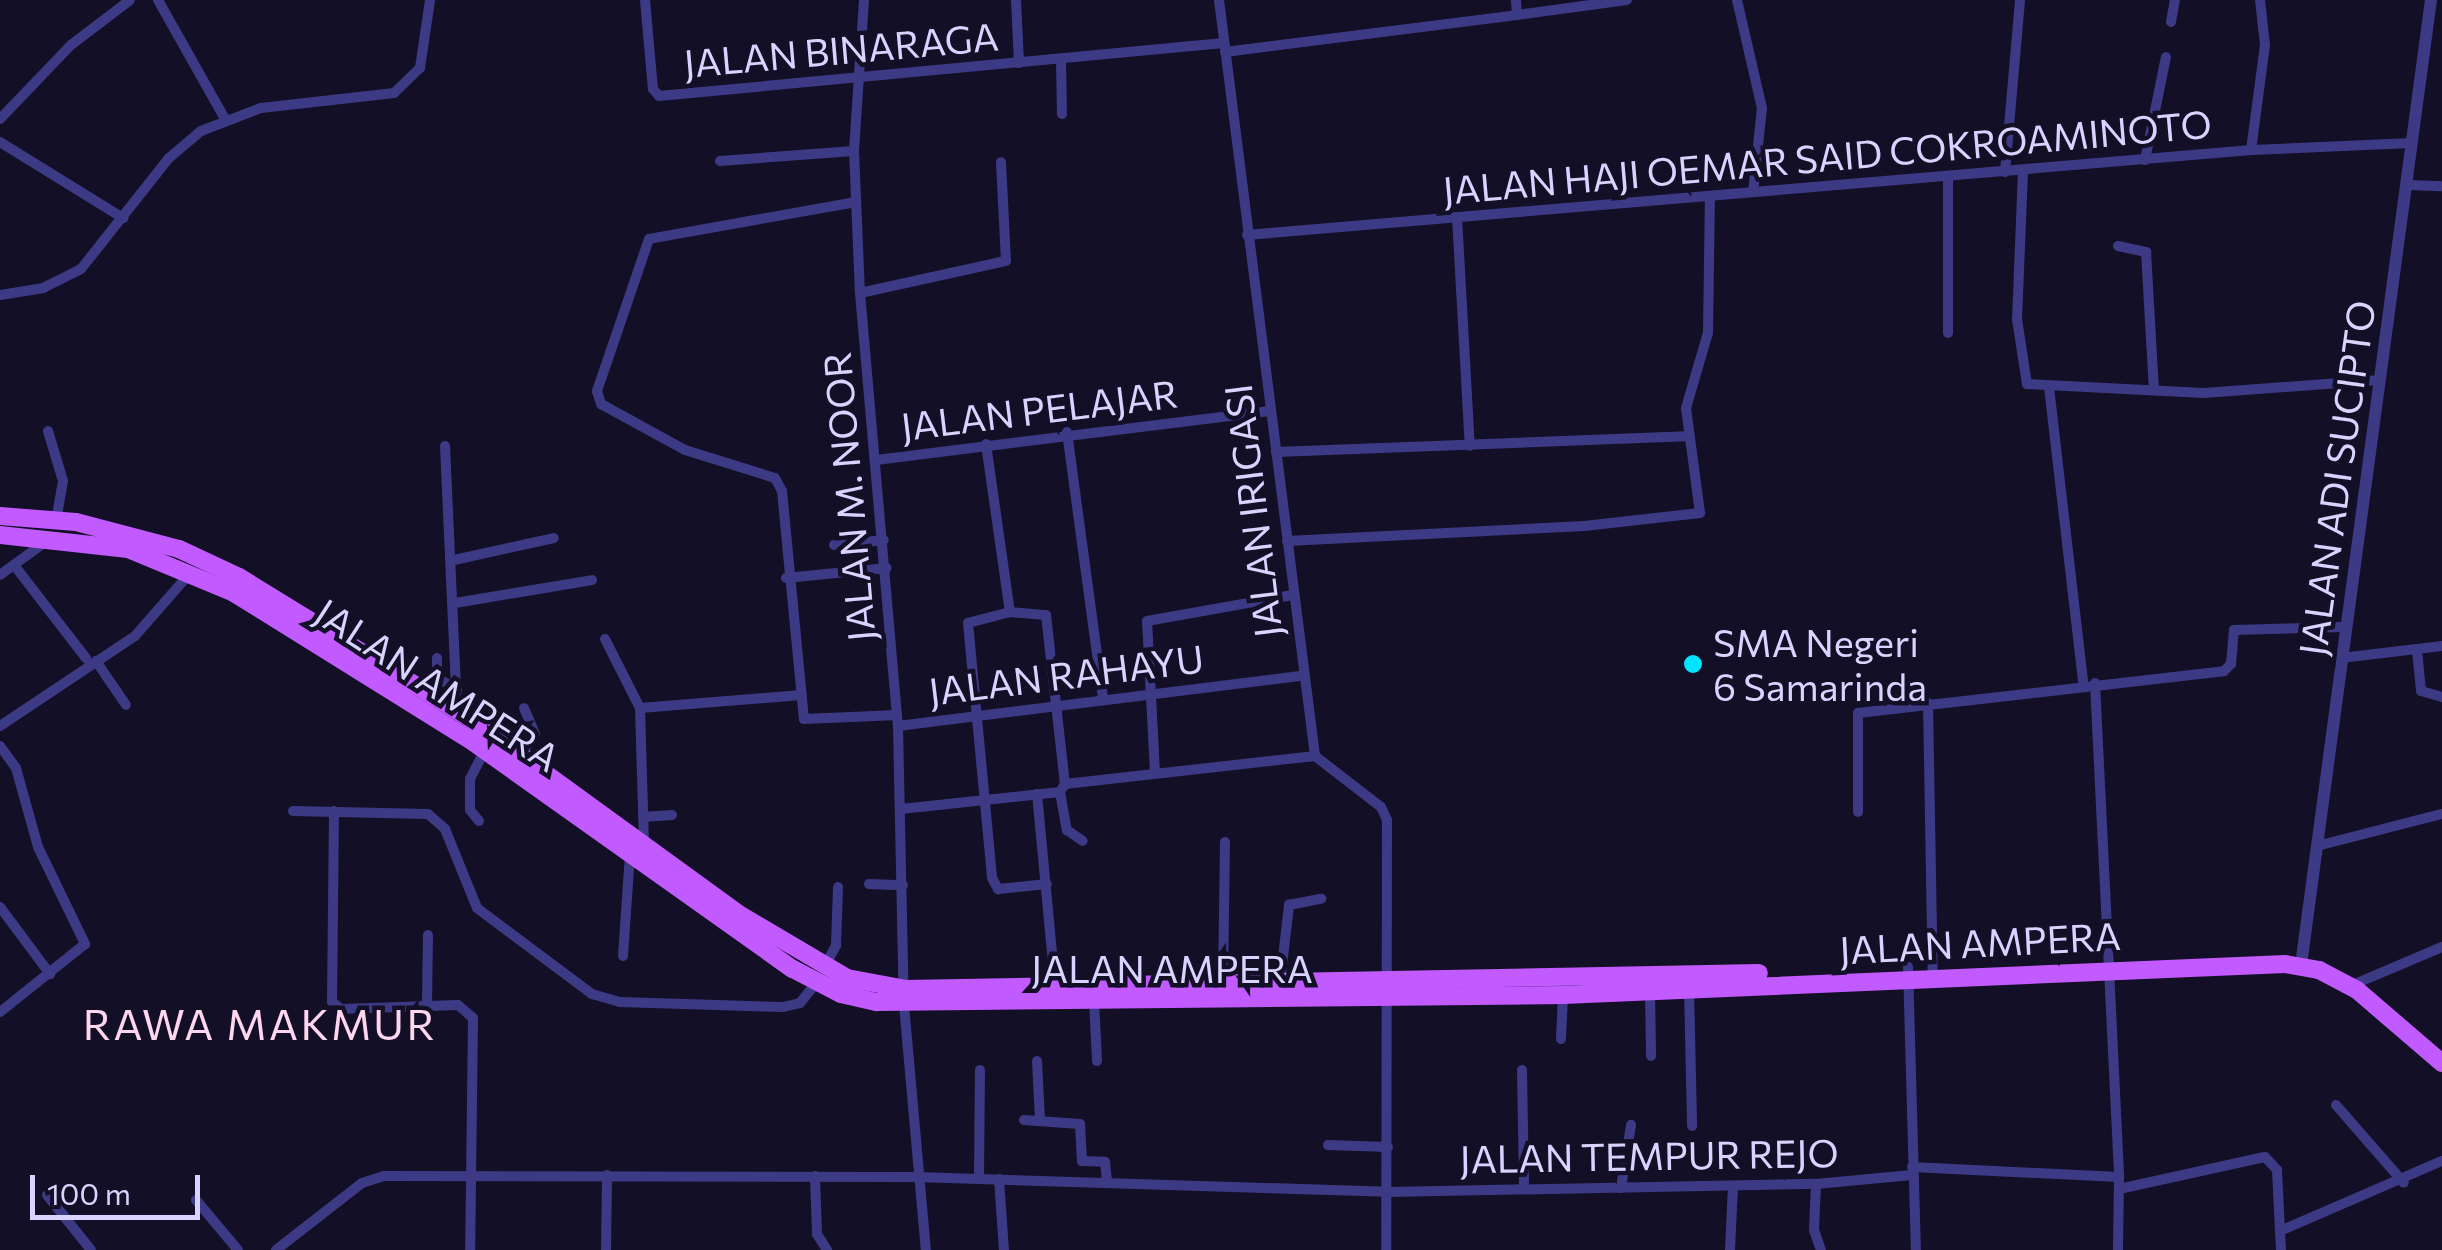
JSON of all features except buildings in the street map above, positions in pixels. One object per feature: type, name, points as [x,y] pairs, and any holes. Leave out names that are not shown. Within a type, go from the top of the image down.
[{"type":"main road","name":"JALAN AMPERA","points":[[0,516],[192,571],[486,750],[535,775],[821,976],[904,997],[1094,1001],[2105,963],[2302,960],[2356,983],[2442,1051]]},
{"type":"main road","name":"JALAN AMPERA","points":[[0,534],[54,529],[201,556],[457,712],[521,756],[535,775]]},
{"type":"main road","name":"JALAN AMPERA","points":[[904,997],[1055,986],[1280,983],[1562,995],[1908,972]]},
{"type":"main road","name":"JALAN AMPERA","points":[[2356,983],[2442,1063]]},
{"type":"street","points":[[0,120],[71,45],[130,0]]},
{"type":"street","points":[[158,0],[225,119]]},
{"type":"street","points":[[0,295],[68,278],[123,218],[181,145],[225,119],[291,102],[394,93],[420,68],[430,0]]},
{"type":"street","name":"JALAN BINARAGA","points":[[644,0],[652,82],[660,96],[857,76],[1224,48],[1627,0]]},
{"type":"street","name":"JALAN M. NOOR","points":[[864,0],[854,151],[860,293],[898,721],[904,997],[916,1176],[926,1250]]},
{"type":"street","points":[[1016,0],[1019,63]]},
{"type":"street","name":"JALAN IRIGASI","points":[[1219,0],[1270,411],[1280,451],[1287,542],[1314,756]]},
{"type":"street","points":[[1516,0],[1517,15]]},
{"type":"street","points":[[1737,0],[1762,108],[1753,192]]},
{"type":"street","points":[[2005,172],[2020,0]]},
{"type":"street","points":[[2171,22],[2176,0]]},
{"type":"street","points":[[2251,150],[2266,45],[2260,0]]},
{"type":"street","name":"JALAN ADI SUCIPTO","points":[[2302,960],[2344,627],[2432,0]]},
{"type":"street","points":[[2145,160],[2166,57]]},
{"type":"street","points":[[1061,59],[1062,114]]},
{"type":"street","points":[[0,142],[123,218]]},
{"type":"street","name":"JALAN HAJI OEMAR SAID COKROAMINOTO","points":[[1247,235],[2251,150],[2412,143]]},
{"type":"street","points":[[720,162],[854,151]]},
{"type":"street","points":[[860,293],[1006,261],[1001,162]]},
{"type":"street","points":[[2023,171],[2018,338],[2027,384],[2258,392],[2380,380]]},
{"type":"street","points":[[1948,178],[1948,333]]},
{"type":"street","points":[[2408,185],[2442,186]]},
{"type":"street","points":[[1287,542],[1690,517],[1702,508],[1686,436],[1688,393],[1708,333],[1710,196]]},
{"type":"street","points":[[640,708],[801,695],[786,578],[782,492],[775,478],[685,450],[601,404],[598,382],[649,239],[856,202]]},
{"type":"street","points":[[1457,216],[1470,446]]},
{"type":"street","points":[[2118,246],[2146,252],[2154,388]]},
{"type":"street","points":[[2049,387],[2089,683],[2119,1183],[2118,1250]]},
{"type":"street","name":"JALAN PELAJAR","points":[[876,460],[1067,432],[1270,411]]},
{"type":"street","points":[[0,576],[54,529],[63,480],[48,431]]},
{"type":"street","points":[[1067,432],[1102,698]]},
{"type":"street","points":[[1280,451],[1686,436]]},
{"type":"street","points":[[986,444],[1010,612]]},
{"type":"street","points":[[445,446],[454,560],[457,712]]},
{"type":"street","points":[[454,560],[554,538]]},
{"type":"street","points":[[834,546],[884,540]]},
{"type":"street","points":[[14,565],[126,705]]},
{"type":"street","points":[[786,578],[887,568]]},
{"type":"street","points":[[0,726],[91,660],[135,636],[192,571]]},
{"type":"street","points":[[454,603],[592,580]]},
{"type":"street","points":[[1155,773],[1147,621],[1293,595]]},
{"type":"street","points":[[1047,884],[1012,890],[993,883],[968,621],[1010,612],[1046,616],[1067,830],[1083,841]]},
{"type":"street","points":[[1858,812],[1854,716],[2089,683],[2224,671],[2232,664],[2234,630],[2344,627]]},
{"type":"street","points":[[605,640],[640,708],[643,817],[623,956]]},
{"type":"street","points":[[2341,658],[2442,646]]},
{"type":"street","points":[[2418,650],[2420,691],[2442,697]]},
{"type":"street","points":[[436,658],[437,678],[457,689]]},
{"type":"street","name":"JALAN RAHAYU","points":[[801,695],[808,723],[898,721],[1302,676]]},
{"type":"street","points":[[1928,703],[1933,971]]},
{"type":"street","points":[[521,756],[535,734],[524,708]]},
{"type":"street","points":[[0,746],[16,768],[38,848],[84,933],[82,948],[0,1011]]},
{"type":"street","points":[[479,821],[470,810],[470,779],[486,750]]},
{"type":"street","points":[[901,809],[1038,794],[1155,773],[1314,756],[1385,813],[1386,1250]]},
{"type":"street","points":[[1038,794],[1055,986]]},
{"type":"street","points":[[292,811],[413,810],[440,821],[476,908],[592,994],[620,1002],[783,1007],[800,1002],[821,976],[836,945],[838,888]]},
{"type":"street","points":[[334,811],[332,1002],[341,1008],[458,1005],[473,1018],[470,1250]]},
{"type":"street","points":[[2317,846],[2442,814]]},
{"type":"street","points":[[643,817],[672,815]]},
{"type":"street","points":[[1223,984],[1224,842]]},
{"type":"street","points":[[870,884],[903,886]]},
{"type":"street","points":[[1280,983],[1289,905],[1321,899]]},
{"type":"street","points":[[0,906],[50,974]]},
{"type":"street","points":[[427,1005],[428,935]]},
{"type":"street","points":[[2356,983],[2442,947]]},
{"type":"street","points":[[1908,972],[1916,1089],[1912,1171],[1916,1250]]},
{"type":"street","points":[[1689,988],[1692,1126]]},
{"type":"street","points":[[1650,990],[1651,1056]]},
{"type":"street","points":[[1561,1038],[1562,995]]},
{"type":"street","points":[[1094,1001],[1096,1061]]},
{"type":"street","points":[[1038,1061],[1040,1120]]},
{"type":"street","points":[[980,1070],[980,1178]]},
{"type":"street","points":[[1522,1070],[1524,1189]]},
{"type":"street","points":[[2336,1106],[2404,1183]]},
{"type":"street","points":[[1024,1120],[1080,1124],[1082,1182]]},
{"type":"street","points":[[1622,1188],[1631,1125]]},
{"type":"street","points":[[1328,1145],[1388,1146]]},
{"type":"street","name":"JALAN TEMPUR REJO","points":[[276,1250],[370,1180],[471,1174],[916,1176],[1388,1192],[1816,1184],[1912,1171],[2119,1183],[2266,1157],[2277,1170],[2280,1231]]},
{"type":"street","points":[[1082,1161],[1104,1162],[1107,1182]]},
{"type":"street","points":[[2282,1250],[2280,1231],[2404,1183],[2442,1161]]},
{"type":"street","points":[[606,1250],[607,1175]]},
{"type":"street","points":[[815,1176],[816,1234],[827,1250]]},
{"type":"street","points":[[999,1179],[1004,1250]]},
{"type":"street","points":[[1816,1184],[1814,1230],[1822,1250]]},
{"type":"street","points":[[1730,1250],[1733,1186]]},
{"type":"street","points":[[46,1195],[91,1250]]},
{"type":"street","points":[[196,1200],[238,1250]]},
{"type":"place","name":"SMA Negeri 6 Samarinda","points":[[1693,664]]},
{"type":"district","name":"RAWA MAKMUR","points":[[260,1023]]}]
